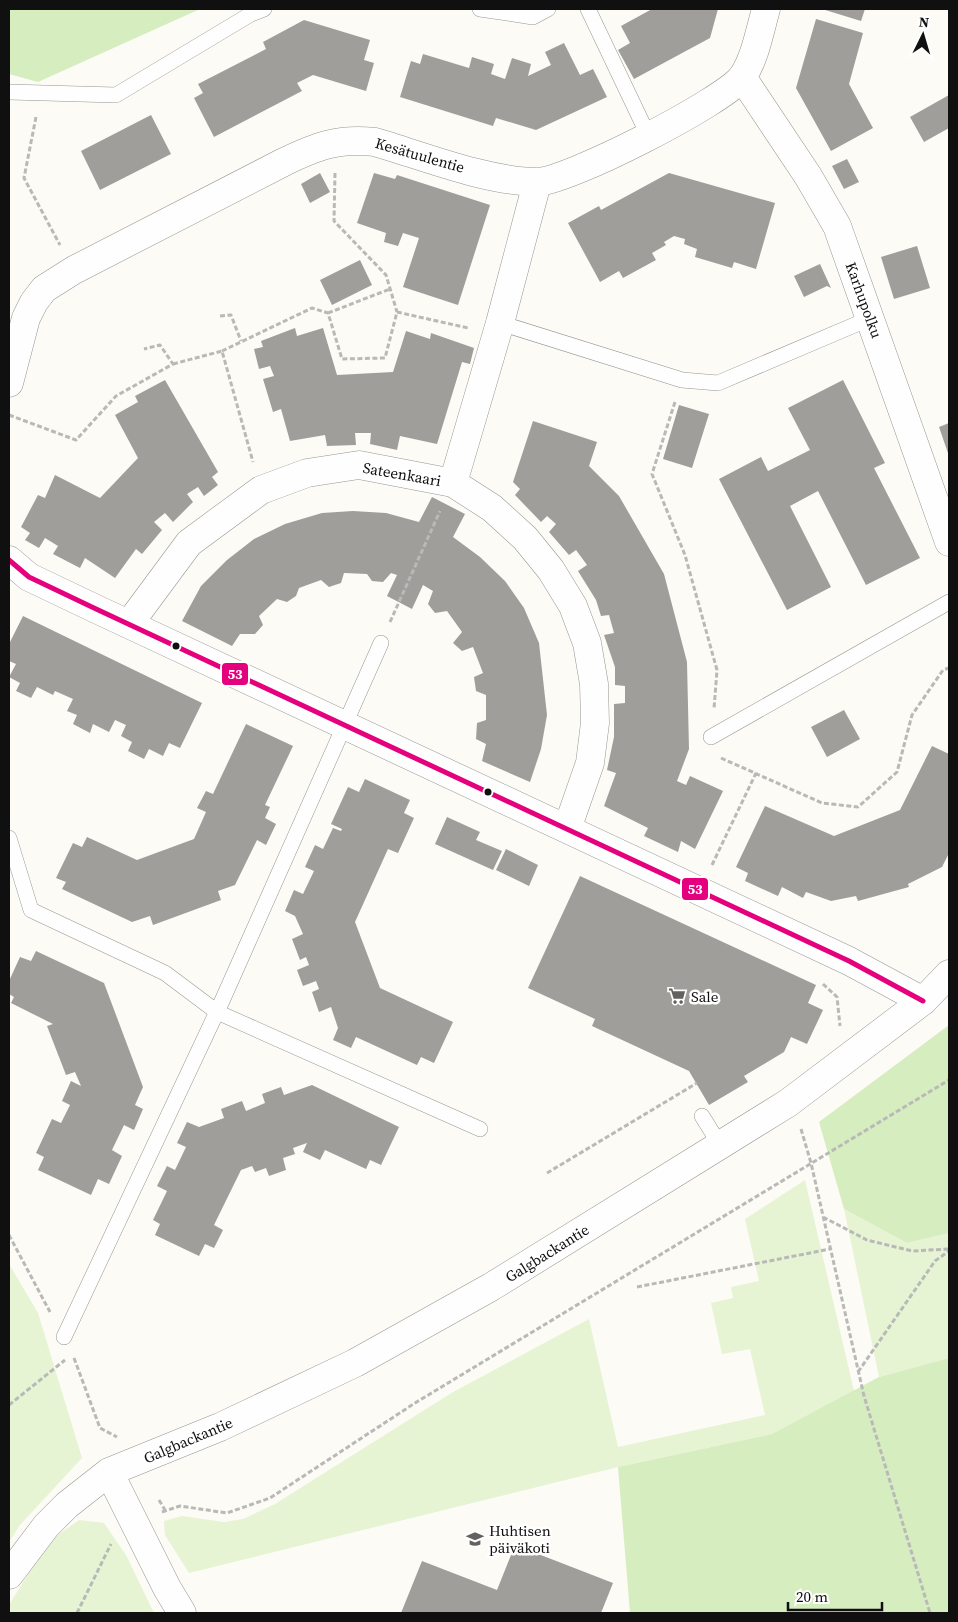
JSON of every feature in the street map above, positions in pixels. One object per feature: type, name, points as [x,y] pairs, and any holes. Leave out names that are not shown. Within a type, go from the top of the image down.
[{"type":"street","name":"Kesätuulentie","points":[[9,381],[26,318],[34,302],[44,289],[74,270],[292,158],[317,146],[336,142],[354,140],[375,142],[495,177],[538,183],[584,168],[711,102],[742,77],[751,58],[766,9]]},
{"type":"street","name":"Karhupolku","points":[[742,77],[808,176],[837,226],[949,542]]},
{"type":"street","points":[[453,483],[538,183]]},
{"type":"street","name":"Sateenkaari","points":[[129,624],[189,543],[261,490],[307,473],[359,466],[453,483],[492,508],[525,538],[551,570],[573,606],[586,643],[594,684],[595,723],[590,763],[567,828]]},
{"type":"street","points":[[9,560],[28,577],[849,961],[923,1001]]},
{"type":"street","name":"Galgbackantie","points":[[9,1575],[46,1526],[67,1505],[108,1472],[140,1461],[220,1427],[355,1363],[491,1287],[788,1103],[923,1001],[949,974]]},
{"type":"street","points":[[108,1472],[167,1588],[182,1613]]},
{"type":"lane","points":[[9,92],[116,95],[251,14],[264,9]]},
{"type":"lane","points":[[480,9],[533,17],[548,9]]},
{"type":"lane","points":[[588,9],[648,136]]},
{"type":"lane","points":[[498,329],[682,380],[718,383],[871,318]]},
{"type":"lane","points":[[711,738],[949,602]]},
{"type":"lane","points":[[64,1337],[217,1012],[380,643]]},
{"type":"lane","points":[[9,838],[31,910],[165,974],[217,1012],[480,1129]]},
{"type":"lane","points":[[702,1116],[720,1145]]},
{"type":"path","points":[[41,93],[24,178],[74,270]]},
{"type":"path","points":[[328,313],[342,359],[385,358],[397,312],[386,275],[334,221],[336,142]]},
{"type":"path","points":[[9,415],[76,440],[116,396],[173,364],[222,351],[312,308],[328,313],[390,289]]},
{"type":"path","points":[[397,312],[498,329]]},
{"type":"path","points":[[220,316],[230,315],[241,342]]},
{"type":"path","points":[[144,349],[160,345],[173,364]]},
{"type":"path","points":[[222,351],[261,490]]},
{"type":"path","points":[[682,380],[652,474],[685,555],[717,670],[710,753],[822,803],[858,807],[897,772],[912,715],[944,670],[949,668]]},
{"type":"path","points":[[380,643],[453,483]]},
{"type":"path","points":[[700,891],[756,774]]},
{"type":"path","points":[[77,1613],[112,1542],[136,1527],[165,1510],[180,1506],[226,1513],[270,1498],[415,1403],[628,1276],[949,1080]]},
{"type":"path","points":[[547,1173],[697,1083]]},
{"type":"path","points":[[788,1103],[798,1119],[811,1163],[858,1372],[930,1613]]},
{"type":"path","points":[[823,1217],[867,1240],[912,1252],[949,1250]]},
{"type":"path","points":[[9,1235],[64,1337]]},
{"type":"path","points":[[637,1288],[830,1249]]},
{"type":"path","points":[[858,1372],[936,1261],[949,1250]]},
{"type":"path","points":[[9,1405],[72,1354],[100,1428],[130,1444],[165,1510]]},
{"type":"green space","points":[[9,9],[200,9],[38,82],[9,74]]},
{"type":"green space","points":[[949,1025],[949,1233],[907,1243],[844,1209],[819,1122]]},
{"type":"green space","points":[[805,1180],[854,1391],[772,1434],[618,1467],[189,1573],[165,1535],[164,1521],[182,1516],[224,1522],[243,1519],[275,1504],[453,1392],[589,1319],[618,1447],[765,1415],[750,1349],[722,1354],[711,1303],[733,1298],[731,1287],[759,1281],[745,1219]]},
{"type":"green space","points":[[844,1209],[907,1243],[949,1233],[949,1358],[879,1377]]},
{"type":"green space","points":[[9,1264],[38,1313],[82,1458],[20,1525],[9,1542]]},
{"type":"green space","points":[[949,1358],[949,1613],[630,1613],[618,1467],[772,1434],[879,1377]]},
{"type":"green space","points":[[79,1520],[104,1523],[126,1555],[154,1613],[9,1613],[9,1605],[35,1563],[55,1537]]},
{"type":"building","points":[[652,9],[718,9],[710,38],[634,79],[618,50],[630,43],[621,26]]},
{"type":"building","points":[[822,9],[865,9],[861,21]]},
{"type":"building","points":[[816,19],[863,33],[849,84],[873,128],[831,151],[796,88]]},
{"type":"building","points":[[304,20],[370,40],[364,60],[374,63],[366,91],[313,75],[297,83],[302,91],[214,137],[194,98],[203,93],[198,84],[266,49],[263,42]]},
{"type":"building","points":[[564,43],[580,75],[593,69],[607,97],[536,130],[496,118],[493,126],[400,97],[411,61],[420,64],[423,54],[469,68],[472,57],[494,64],[491,74],[505,79],[512,58],[531,64],[528,76],[551,65],[545,52]]},
{"type":"building","points":[[949,95],[949,128],[924,142],[910,117]]},
{"type":"building","points":[[151,115],[171,154],[100,190],[81,151]]},
{"type":"building","points":[[847,159],[859,182],[844,189],[832,166]]},
{"type":"building","points":[[320,173],[330,192],[310,203],[301,184]]},
{"type":"building","points":[[374,173],[395,179],[397,175],[490,205],[458,305],[403,287],[419,238],[403,233],[398,246],[384,242],[386,233],[357,223]]},
{"type":"building","points":[[669,173],[775,203],[756,269],[734,262],[732,268],[695,257],[697,249],[684,244],[685,239],[674,236],[664,242],[666,245],[652,253],[656,260],[623,278],[619,271],[600,282],[568,223],[599,206],[601,210]]},
{"type":"building","points":[[917,246],[930,288],[894,299],[881,257]]},
{"type":"building","points":[[360,260],[372,285],[332,305],[320,280]]},
{"type":"building","points":[[820,264],[831,288],[827,286],[804,297],[794,276]]},
{"type":"building","points":[[295,328],[297,336],[323,328],[337,375],[393,372],[406,331],[430,339],[431,333],[474,348],[470,364],[462,362],[437,444],[400,436],[397,450],[370,444],[371,433],[355,433],[356,445],[327,446],[325,435],[290,441],[281,409],[273,412],[263,379],[274,376],[270,366],[259,369],[254,349],[263,347],[261,341]]},
{"type":"building","points":[[165,380],[218,472],[212,477],[218,485],[204,496],[198,487],[187,494],[193,502],[173,522],[165,513],[154,522],[162,530],[142,554],[136,549],[115,578],[85,558],[80,568],[53,554],[58,546],[45,538],[39,548],[25,540],[30,533],[21,527],[38,495],[45,498],[55,475],[100,498],[138,458],[115,415],[138,402],[135,396]]},
{"type":"building","points":[[843,380],[885,463],[874,468],[920,558],[866,585],[818,491],[790,506],[831,587],[787,610],[719,479],[761,457],[768,471],[810,450],[788,408]]},
{"type":"building","points":[[679,405],[709,414],[692,468],[663,459]]},
{"type":"building","points":[[533,421],[597,442],[589,466],[619,496],[664,574],[687,662],[689,749],[677,781],[686,785],[690,776],[723,791],[695,849],[681,841],[678,852],[644,836],[648,828],[604,806],[616,773],[607,770],[614,737],[614,704],[625,703],[625,686],[615,685],[615,667],[604,635],[614,633],[609,615],[601,616],[596,600],[578,571],[587,565],[576,550],[569,555],[549,532],[556,524],[547,516],[541,522],[515,495],[520,489],[513,482]]},
{"type":"building","points":[[949,423],[949,456],[939,427]]},
{"type":"building","points":[[432,497],[465,514],[453,537],[480,557],[505,581],[524,608],[539,643],[547,715],[541,749],[530,782],[482,761],[486,744],[476,739],[477,723],[486,720],[486,695],[476,691],[474,677],[483,673],[473,647],[462,651],[453,643],[462,632],[447,611],[435,613],[428,604],[433,591],[423,585],[412,609],[387,596],[397,575],[391,573],[383,582],[372,581],[367,574],[344,573],[341,583],[329,587],[321,580],[299,588],[296,596],[287,602],[277,599],[259,616],[263,625],[255,634],[240,634],[232,646],[182,621],[201,586],[227,560],[254,539],[285,524],[322,513],[353,511],[386,513],[419,522]]},
{"type":"building","points":[[23,616],[202,703],[180,748],[169,743],[163,756],[149,749],[144,759],[128,751],[132,742],[121,736],[126,725],[115,720],[109,732],[93,724],[90,733],[73,724],[77,715],[67,711],[73,699],[55,691],[53,695],[37,687],[31,698],[16,691],[20,683],[9,677],[16,664],[9,661],[9,644]]},
{"type":"building","points":[[844,710],[860,739],[827,757],[811,727]]},
{"type":"building","points":[[246,724],[293,746],[265,805],[270,807],[265,818],[276,824],[266,845],[257,840],[235,885],[218,891],[221,900],[153,925],[150,916],[132,922],[62,889],[66,882],[56,878],[73,843],[82,847],[87,837],[137,860],[194,839],[206,812],[197,808],[206,791],[213,794]]},
{"type":"building","points":[[932,746],[949,754],[949,853],[942,867],[908,884],[909,887],[858,901],[856,896],[831,901],[806,892],[803,898],[782,887],[778,896],[745,881],[748,873],[736,867],[765,806],[834,836],[900,810]]},
{"type":"building","points":[[365,779],[410,800],[404,813],[414,818],[398,853],[388,849],[355,922],[380,988],[453,1022],[434,1063],[421,1057],[417,1065],[356,1037],[351,1048],[333,1040],[338,1028],[331,1007],[319,1012],[312,992],[319,989],[316,981],[303,986],[297,970],[309,965],[306,957],[300,960],[292,939],[303,934],[295,916],[285,911],[294,890],[303,894],[314,871],[305,867],[315,845],[323,849],[333,828],[341,831],[342,829],[331,824],[348,787],[359,792]]},
{"type":"building","points":[[447,817],[480,832],[476,840],[502,851],[493,870],[435,844]]},
{"type":"building","points":[[506,849],[538,865],[529,886],[496,870]]},
{"type":"building","name":"Sale","points":[[580,876],[816,985],[808,1003],[823,1010],[807,1044],[791,1037],[784,1052],[744,1076],[748,1082],[709,1105],[689,1071],[592,1026],[595,1019],[528,988]]},
{"type":"building","points":[[36,951],[104,983],[143,1087],[135,1105],[143,1109],[134,1130],[124,1125],[112,1150],[122,1156],[109,1184],[98,1179],[91,1195],[38,1170],[44,1157],[36,1153],[52,1119],[61,1123],[70,1105],[62,1101],[71,1081],[81,1086],[75,1072],[66,1075],[47,1026],[53,1024],[11,1003],[14,997],[9,994],[9,981],[20,957],[31,961]]},
{"type":"building","points":[[312,1085],[399,1127],[381,1165],[370,1160],[366,1169],[325,1150],[320,1160],[303,1152],[307,1143],[293,1148],[295,1154],[283,1158],[286,1170],[269,1176],[266,1168],[255,1172],[252,1166],[241,1170],[214,1225],[223,1230],[214,1248],[205,1244],[199,1256],[155,1235],[160,1224],[153,1220],[167,1191],[157,1186],[167,1166],[175,1170],[186,1147],[177,1143],[187,1122],[199,1127],[224,1118],[221,1109],[242,1101],[246,1111],[265,1103],[262,1094],[281,1087],[284,1095]]},
{"type":"building","points":[[515,1545],[613,1583],[601,1613],[401,1613],[422,1561],[497,1590]]},
{"type":"transit line","name":"53","points":[[9,560],[29,577],[849,961],[923,1001]]},
{"type":"place","name":"Sale","points":[[677,996]]},
{"type":"place","name":"Huhtisen päiväkoti","points":[[475,1539]]}]
